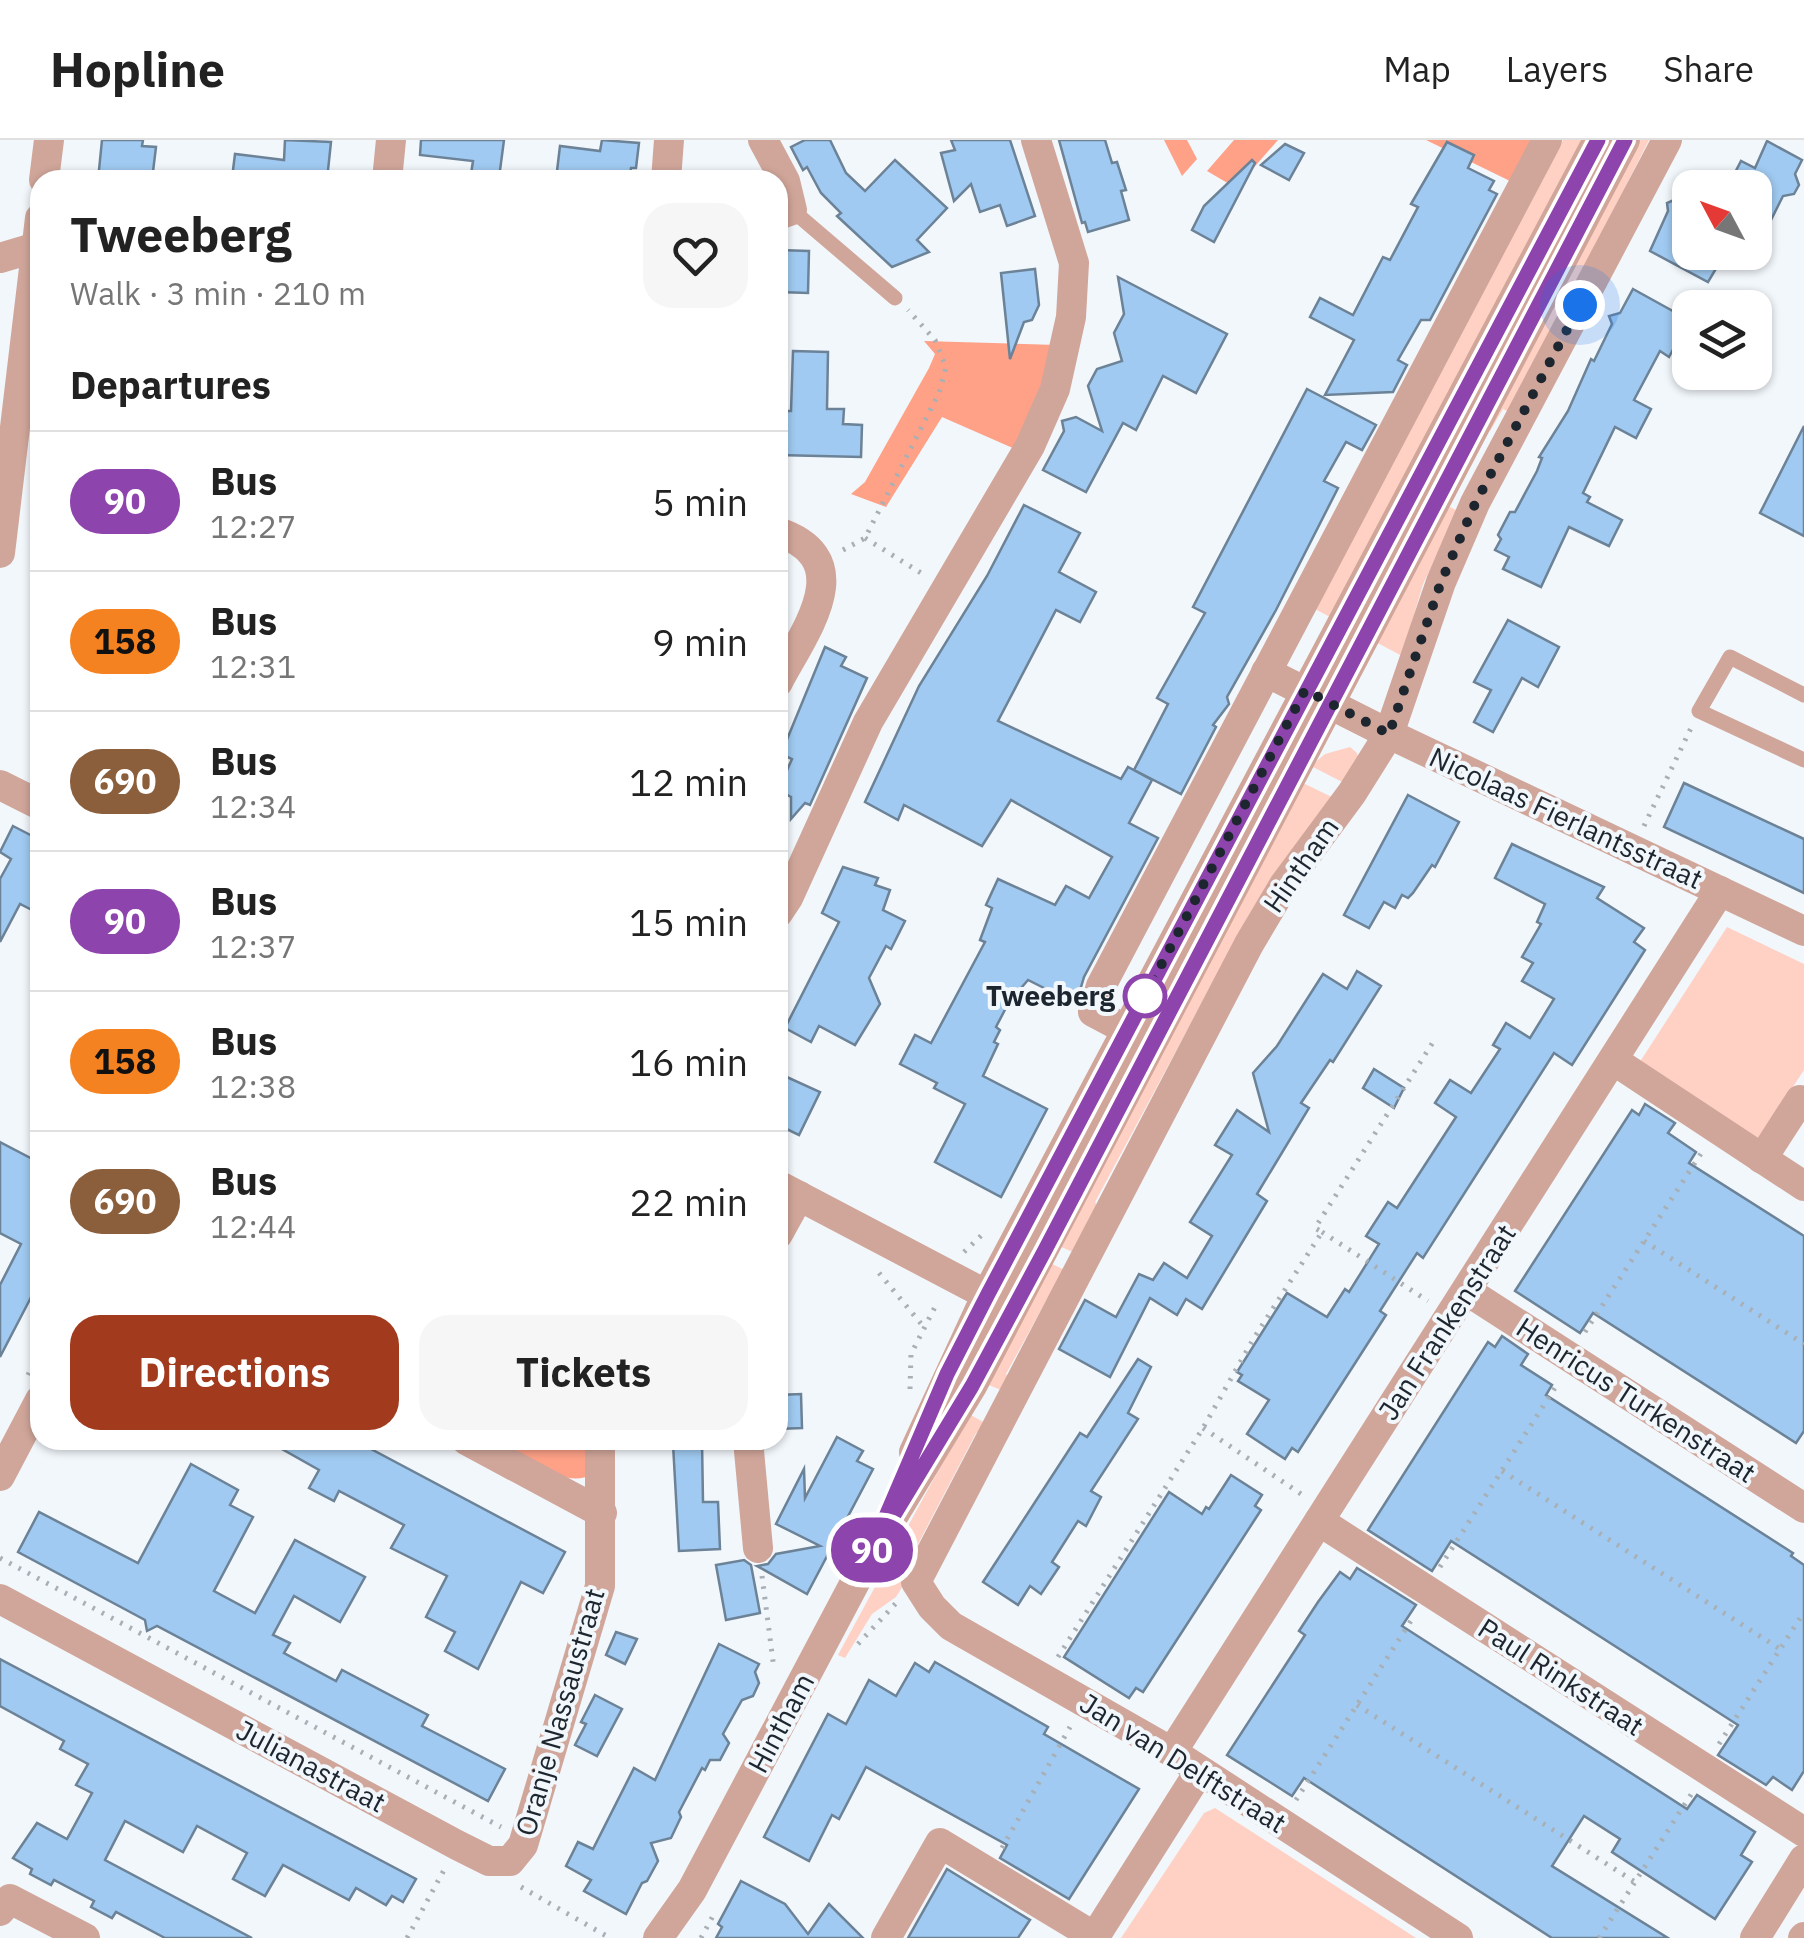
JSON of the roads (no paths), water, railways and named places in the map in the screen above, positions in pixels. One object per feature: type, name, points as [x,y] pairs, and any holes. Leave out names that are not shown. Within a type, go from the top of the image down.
[{"type":"street","points":[[45,170],[49,140]]},
{"type":"street","points":[[388,170],[392,140]]},
{"type":"street","points":[[667,170],[669,140]]},
{"type":"street","points":[[763,140],[779,170]]},
{"type":"street","points":[[788,898],[868,722],[1030,446],[1055,389],[1064,358],[1074,263],[1036,140]]},
{"type":"street","points":[[1127,1030],[1093,1012],[1101,986],[1546,140]]},
{"type":"street","name":"Hintham","points":[[1000,1301],[1318,696],[1598,140]]},
{"type":"street","name":"Hintham","points":[[678,1938],[706,1896],[869,1556],[972,1386],[1000,1301],[1127,1030],[1318,696],[1626,140]]},
{"type":"street","name":"Hintham","points":[[916,1582],[1248,944],[1284,885],[1352,794],[1389,734],[1441,582],[1475,504],[1666,140]]},
{"type":"street","points":[[0,258],[30,237]]},
{"type":"street","points":[[0,553],[30,300]]},
{"type":"street","points":[[788,535],[809,549],[819,564],[824,584],[818,606],[788,663]]},
{"type":"street","points":[[1266,672],[1318,696]]},
{"type":"street","name":"Nicolaas Fierlantsstraat","points":[[1318,696],[1389,734],[1804,931]]},
{"type":"street","points":[[0,785],[30,800]]},
{"type":"street","name":"Jan Frankenstraat","points":[[1172,1752],[1720,892]]},
{"type":"street","points":[[1614,1060],[1804,1186]]},
{"type":"street","points":[[1762,1159],[1800,1100],[1804,1103]]},
{"type":"street","points":[[788,1190],[1000,1301]]},
{"type":"street","name":"Henricus Turkenstraat","points":[[1459,1304],[1571,1358],[1804,1508]]},
{"type":"street","points":[[0,1476],[30,1419]]},
{"type":"street","points":[[485,1450],[602,1513]]},
{"type":"street","name":"Oranje Nassaustraat","points":[[516,1853],[600,1586],[600,1450]]},
{"type":"street","points":[[749,1450],[758,1548]]},
{"type":"street","name":"Paul Rinkstraat","points":[[1323,1516],[1428,1591],[1804,1832]]},
{"type":"street","name":"Jan van Delftstraat","points":[[916,1582],[950,1626],[1172,1752],[1458,1938]]},
{"type":"street","name":"Julianastraat","points":[[0,1599],[489,1861],[516,1853]]},
{"type":"street","points":[[886,1938],[940,1843],[1095,1938],[1200,1772]]},
{"type":"street","points":[[1755,1938],[1804,1859]]},
{"type":"street","name":"Hintham","points":[[658,1938],[706,1896]]},
{"type":"street","points":[[0,1912],[10,1898],[85,1938]]},
{"type":"lane","points":[[788,215],[894,298]]},
{"type":"lane","points":[[1804,695],[1730,657],[1699,711],[1804,760]]},
{"type":"place","name":"Tweeberg","points":[[1145,996]]}]
